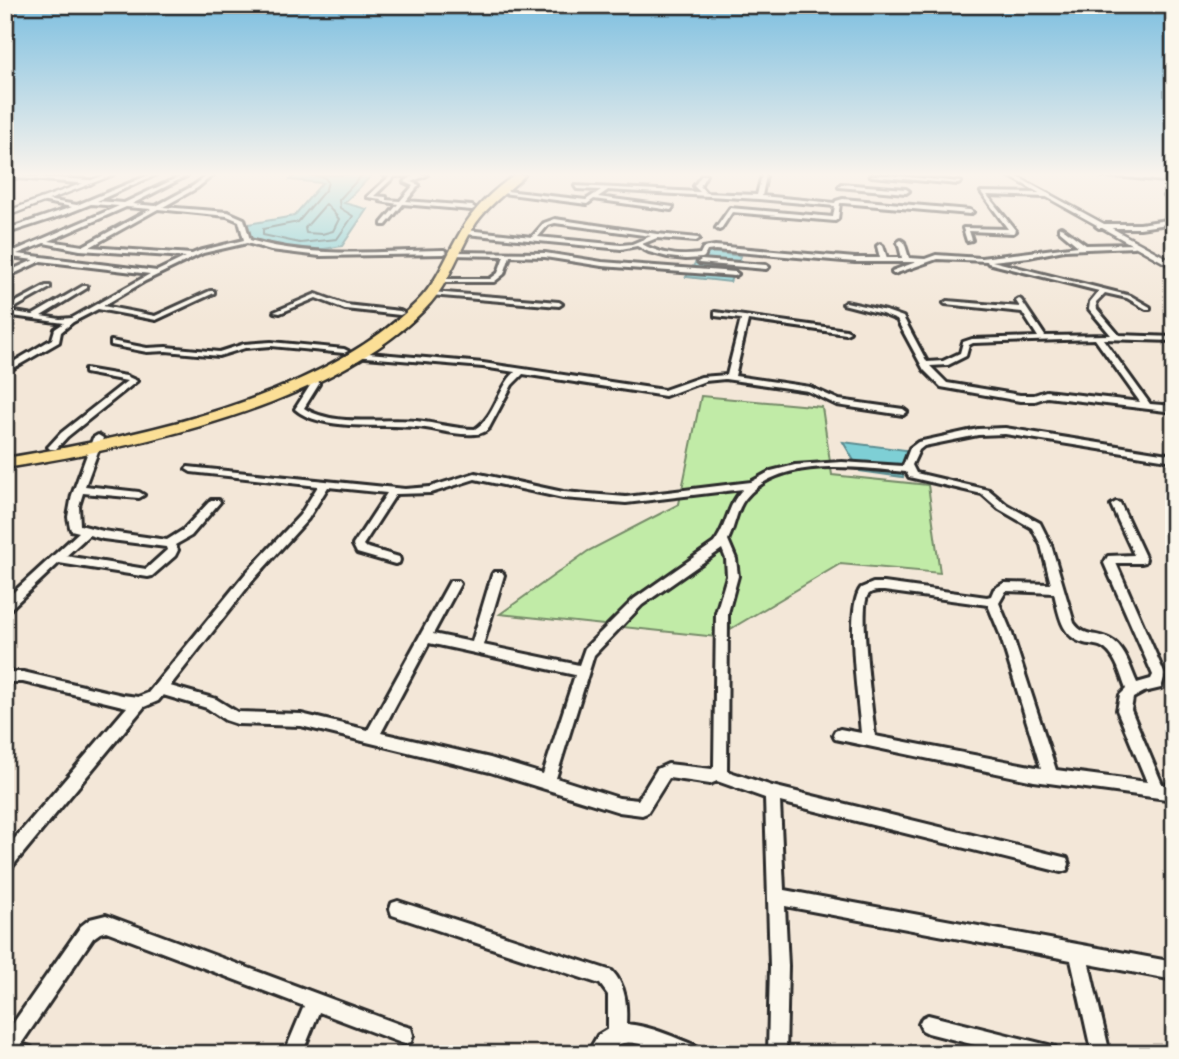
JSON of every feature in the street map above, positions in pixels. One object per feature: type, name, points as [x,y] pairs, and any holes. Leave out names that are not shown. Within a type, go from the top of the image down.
[{"type":"highway","points":[[5,463],[200,422],[314,377],[406,320],[432,294],[442,281],[449,253],[464,224]]},
{"type":"highway","points":[[5,454],[97,443],[243,397],[350,353],[400,313],[425,286],[471,224]]},
{"type":"street","points":[[5,232],[28,224]]},
{"type":"street","points":[[7,256],[83,224]]},
{"type":"street","points":[[85,248],[125,224]]},
{"type":"street","points":[[243,224],[247,241]]},
{"type":"street","points":[[536,237],[547,224]]},
{"type":"street","points":[[579,224],[696,239]]},
{"type":"street","points":[[719,228],[721,224]]},
{"type":"street","points":[[970,240],[965,229],[1013,230],[1009,224]]},
{"type":"street","points":[[1096,224],[1174,266]]},
{"type":"street","points":[[1099,226],[1151,224]]},
{"type":"street","points":[[1061,229],[1084,247]]},
{"type":"street","points":[[466,232],[615,246],[637,244],[661,236]]},
{"type":"street","points":[[43,241],[117,253],[153,251],[193,256]]},
{"type":"street","points":[[5,371],[56,340],[58,331],[71,321],[157,273],[208,249],[247,241],[328,255],[386,251],[545,255],[602,264],[735,274]]},
{"type":"street","points":[[901,242],[906,260]]},
{"type":"street","points":[[637,244],[657,253],[766,267]]},
{"type":"street","points":[[894,272],[936,257],[981,260],[1029,256],[1064,248],[1134,245]]},
{"type":"street","points":[[880,246],[884,260]]},
{"type":"street","points":[[699,271],[705,249],[716,248],[884,260],[923,260]]},
{"type":"street","points":[[442,281],[492,281],[501,274],[508,254]]},
{"type":"street","points":[[7,256],[157,273]]},
{"type":"street","points":[[5,276],[38,260]]},
{"type":"street","points":[[981,260],[1104,290],[1134,299],[1148,308]]},
{"type":"street","points":[[5,312],[48,286]]},
{"type":"street","points":[[35,317],[85,287]]},
{"type":"street","points":[[1104,290],[1093,302],[1093,309],[1116,337]]},
{"type":"street","points":[[98,307],[156,318],[212,292]]},
{"type":"street","points":[[432,294],[559,304]]},
{"type":"street","points":[[278,312],[316,296],[345,307],[400,313]]},
{"type":"street","points":[[1019,301],[1044,340]]},
{"type":"street","points":[[947,303],[1025,310]]},
{"type":"street","points":[[846,304],[884,312],[900,319],[938,382],[952,387],[1020,398],[1035,398],[1046,394],[1174,409]]},
{"type":"street","points":[[5,312],[71,321]]},
{"type":"street","points":[[718,314],[846,332]]},
{"type":"street","points":[[730,378],[745,318]]},
{"type":"street","points":[[1097,337],[1147,406]]},
{"type":"street","points":[[926,365],[945,363],[960,356],[967,342],[1097,337],[1174,339]]},
{"type":"street","points":[[114,343],[147,351],[180,349],[219,354],[244,346],[271,344],[483,365],[665,393],[704,379],[730,378],[810,389],[837,402],[903,412]]},
{"type":"street","points":[[53,447],[64,435],[133,381],[126,377],[88,371]]},
{"type":"street","points":[[314,377],[314,384],[299,409],[307,415],[351,422],[417,424],[474,431],[484,427],[511,380],[520,372]]},
{"type":"street","points":[[907,469],[909,458],[921,444],[992,431],[1019,432],[1174,458]]},
{"type":"street","points":[[97,443],[80,489],[73,519],[75,527],[85,532],[169,544],[187,533],[215,502]]},
{"type":"street","points":[[547,783],[589,652],[638,602],[723,540],[741,496],[753,485],[808,464],[907,469],[920,477],[985,492],[1003,508],[1036,526],[1046,545],[1073,634],[1108,644],[1118,658],[1133,690]]},
{"type":"street","points":[[191,469],[393,491],[431,491],[475,476],[563,495],[626,500],[753,485]]},
{"type":"street","points":[[5,862],[139,703],[153,697],[162,689],[250,576],[304,517],[325,483]]},
{"type":"street","points":[[80,489],[139,495]]},
{"type":"street","points":[[393,491],[358,545],[361,550],[395,559]]},
{"type":"street","points":[[1116,505],[1140,559],[1112,559],[1110,563],[1159,675],[1156,684],[1133,690],[1124,702],[1124,710],[1158,792]]},
{"type":"street","points":[[5,607],[85,532]]},
{"type":"street","points":[[717,774],[721,759],[722,614],[730,596],[734,574],[732,557],[723,540]]},
{"type":"street","points":[[58,559],[148,573],[171,553],[173,550],[169,544]]},
{"type":"street","points":[[476,648],[498,575]]},
{"type":"street","points":[[372,736],[454,584]]},
{"type":"street","points":[[869,741],[860,629],[859,602],[863,593],[869,589],[884,587],[992,601]]},
{"type":"street","points":[[992,601],[1004,587],[1058,589]]},
{"type":"street","points":[[992,601],[1006,634],[1051,776]]},
{"type":"street","points":[[425,637],[582,671]]},
{"type":"street","points":[[5,677],[23,677],[139,703]]},
{"type":"street","points":[[162,689],[211,702],[237,718],[301,719],[490,765],[636,808],[646,804],[662,774],[668,771],[710,777],[717,774],[772,793],[1061,864]]},
{"type":"street","points":[[840,735],[1051,776],[1174,793]]},
{"type":"street","points":[[772,793],[779,966],[777,1054]]},
{"type":"street","points":[[775,895],[1174,971]]},
{"type":"street","points":[[398,909],[606,977],[613,983],[616,992],[617,1033]]},
{"type":"street","points":[[24,1054],[6,1050],[88,932],[96,925],[106,923],[404,1035]]},
{"type":"street","points":[[1078,954],[1101,1054]]},
{"type":"street","points":[[293,1054],[315,1001]]},
{"type":"street","points":[[928,1024],[1048,1054]]},
{"type":"street","points":[[596,1054],[605,1040],[617,1033],[631,1031],[692,1054]]},
{"type":"green space","points":[[701,396],[822,407],[832,475],[928,485],[940,573],[840,564],[717,637],[500,614],[588,551],[679,504]]},
{"type":"water","points":[[248,224],[357,224],[342,246],[295,249],[250,238]]},
{"type":"water","points":[[703,251],[741,256],[730,282],[686,277]]},
{"type":"water","points":[[843,442],[906,450],[903,477],[860,471]]}]
